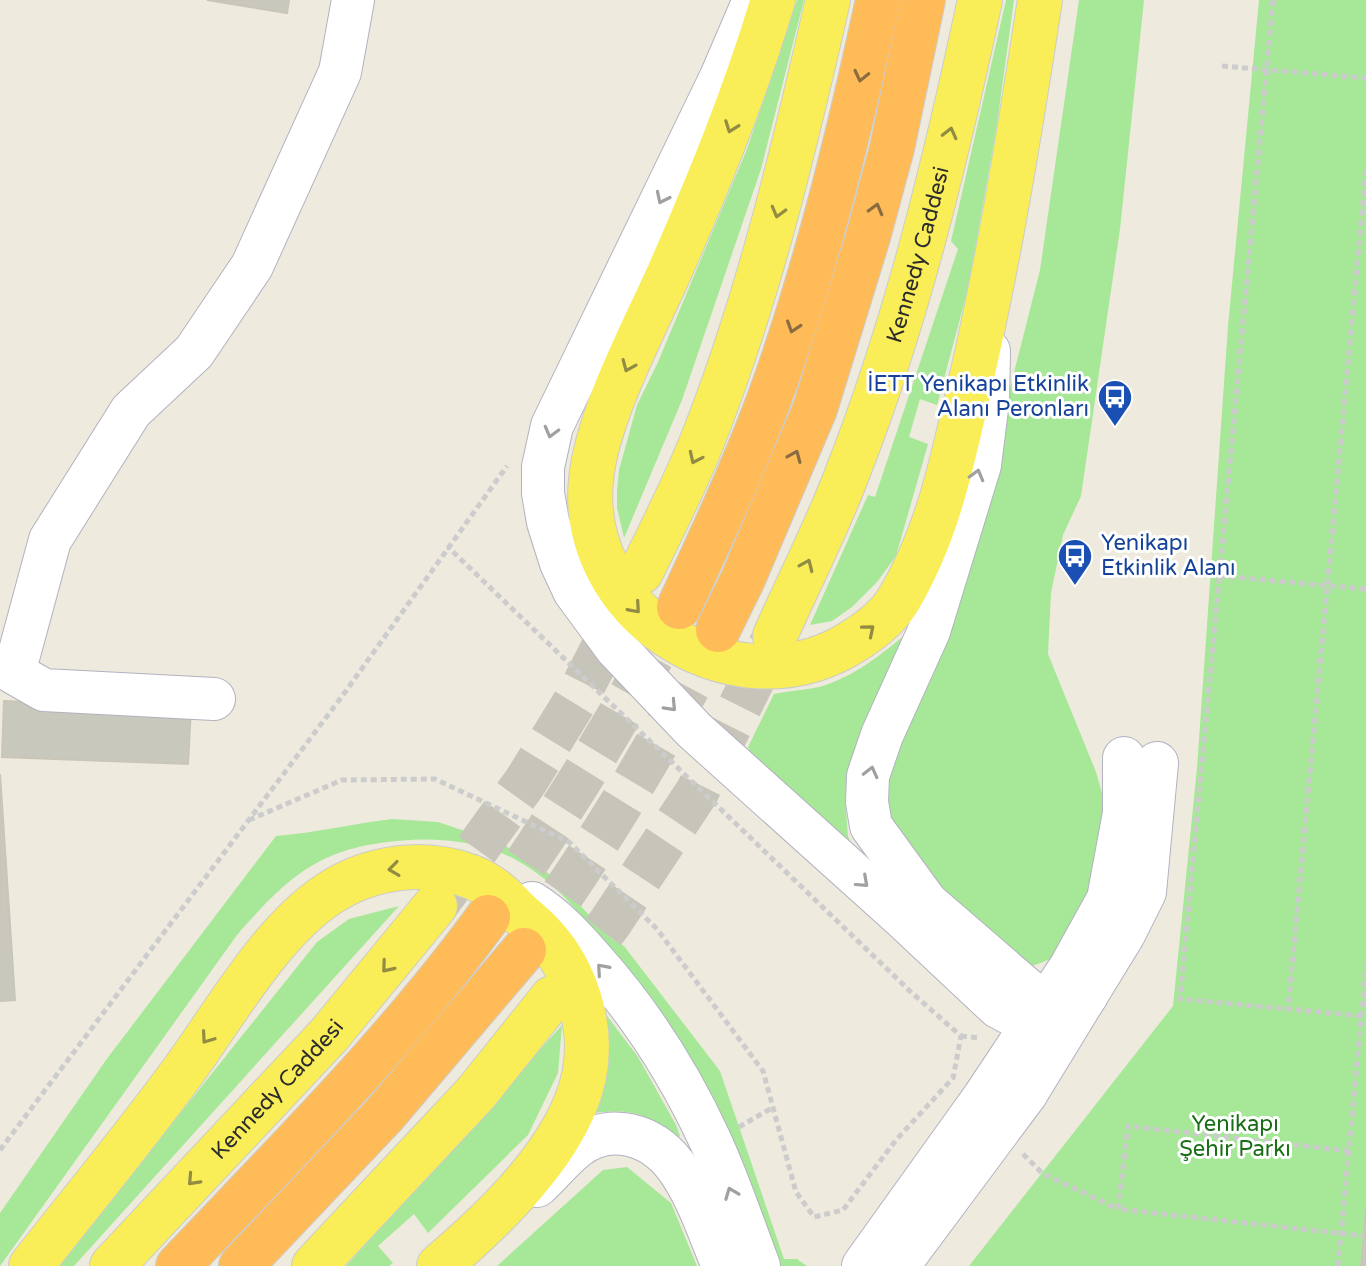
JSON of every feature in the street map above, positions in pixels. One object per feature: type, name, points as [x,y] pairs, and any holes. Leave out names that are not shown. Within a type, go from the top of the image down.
[{"type":"highway","points":[[679,607],[769,399],[807,285],[836,181],[878,0]]},
{"type":"highway","points":[[718,630],[815,409],[892,148],[923,0]]},
{"type":"highway","points":[[178,1266],[390,1039],[455,963],[488,917]]},
{"type":"highway","points":[[241,1266],[384,1115],[524,950]]},
{"type":"main road","points":[[773,0],[718,162],[597,444],[591,481],[591,510],[596,543],[617,586],[648,623],[675,641],[724,661],[789,667],[811,661],[864,636],[896,605],[917,568],[936,524],[989,302],[1040,0]]},
{"type":"main road","points":[[641,572],[703,440],[747,313],[777,217],[828,0]]},
{"type":"main road","name":"Kennedy Caddesi","points":[[775,636],[849,472],[894,339],[939,176],[980,0]]},
{"type":"main road","points":[[31,1266],[183,1071],[275,945],[299,919],[328,894],[349,883],[381,871],[413,867],[445,869],[470,876],[498,891],[545,937],[565,967],[581,1000],[587,1037],[584,1077],[569,1116],[549,1151],[518,1190],[453,1254]]},
{"type":"main road","name":"Kennedy Caddesi","points":[[112,1266],[329,1035],[435,906]]},
{"type":"main road","points":[[314,1266],[476,1093],[552,998]]},
{"type":"street","points":[[214,699],[44,690],[14,673],[50,540],[131,411],[194,352],[252,266],[340,72],[353,0]]},
{"type":"street","points":[[754,0],[721,77],[552,426],[543,467],[548,522],[574,591],[616,648],[694,730],[902,917],[1031,1008]]},
{"type":"street","points":[[863,1266],[984,1097],[1040,1067],[1031,1008],[976,947],[927,903],[871,826],[867,802],[868,776],[882,735],[929,631],[980,465],[988,401],[989,302]]},
{"type":"street","points":[[898,1266],[1000,1131],[1012,1084],[1079,981],[1108,899],[1124,813],[1141,761]]},
{"type":"street","points":[[470,876],[503,886],[536,906],[579,944],[621,991],[657,1042],[689,1096],[712,1143],[759,1266]]},
{"type":"street","points":[[1012,1084],[1006,1040],[1031,1008],[1047,979],[1079,981]]},
{"type":"street","points":[[453,1254],[532,1191],[579,1146],[606,1133],[622,1131],[645,1140],[674,1165],[694,1200],[723,1266]]},
{"type":"path","points":[[1273,0],[1180,999],[1361,1016]]},
{"type":"path","points":[[1222,66],[1366,78]]},
{"type":"path","points":[[1288,1009],[1366,169]]},
{"type":"path","points":[[0,1150],[343,695],[513,457]]},
{"type":"path","points":[[249,820],[342,780],[435,779],[569,842],[657,929],[763,1071],[796,1192],[814,1217],[843,1210],[896,1140],[953,1078],[961,1036],[912,993],[448,547]]},
{"type":"path","points":[[1220,576],[1366,589]]},
{"type":"path","points":[[1338,1266],[1366,966]]},
{"type":"path","points":[[712,1143],[772,1108]]},
{"type":"path","points":[[1118,1209],[1128,1126],[1349,1151]]},
{"type":"path","points":[[1000,1131],[1042,1173],[1118,1209],[1364,1236]]},
{"type":"green space","points":[[797,0],[804,0],[761,169],[682,400],[624,538],[617,508],[619,470],[637,405],[747,149]]},
{"type":"green space","points":[[1006,0],[1014,0],[996,131],[968,289],[937,405],[920,399],[909,437],[928,444],[896,556],[877,582],[852,607],[832,621],[810,625],[868,495],[875,497],[958,249],[951,241]]},
{"type":"green space","points":[[1079,0],[1144,0],[1120,229],[1081,496],[1063,535],[1051,593],[1048,654],[1096,772],[1111,824],[1106,869],[1056,957],[1027,968],[976,933],[891,829],[881,784],[967,558],[1040,270]]},
{"type":"green space","name":"Yenikapı Şehir Parkı","points":[[1259,0],[1366,0],[1366,1266],[969,1266],[1173,1006],[1197,768],[1228,326]]},
{"type":"green space","points":[[907,633],[850,765],[845,798],[848,836],[854,852],[752,755],[748,747],[774,694],[819,687],[843,678]]},
{"type":"green space","points":[[392,819],[438,822],[500,843],[522,855],[552,876],[612,939],[624,946],[720,1071],[784,1259],[797,1259],[807,1266],[780,1266],[731,1149],[673,1035],[651,1003],[568,901],[531,869],[492,849],[451,841],[410,840],[354,848],[332,856],[312,866],[275,894],[237,935],[0,1266],[0,1213],[106,1060],[276,836]]},
{"type":"green space","points":[[399,906],[74,1266],[58,1266],[317,942],[349,919]]},
{"type":"green space","points":[[600,1014],[607,1016],[638,1057],[676,1125],[680,1136],[675,1141],[647,1118],[629,1112],[593,1113]]},
{"type":"green space","points":[[562,1025],[558,1073],[528,1135],[428,1233],[414,1214],[378,1246],[393,1263],[389,1266],[346,1266]]},
{"type":"green space","points":[[627,1167],[671,1203],[697,1266],[497,1266],[603,1170]]},
{"type":"building","points":[[207,0],[289,0],[287,13]]},
{"type":"building","points":[[4,701],[191,708],[188,764],[2,757]]},
{"type":"building","points":[[0,774],[15,1000],[0,1001]]},
{"type":"building","points":[[1366,1210],[1366,1266],[1361,1266],[1364,1236]]},
{"type":"tunnel","points":[[438,903],[526,781],[577,698],[624,606]]},
{"type":"tunnel","points":[[525,948],[628,793],[718,630]]},
{"type":"tunnel","points":[[563,984],[610,923],[697,792],[775,636]]},
{"type":"tunnel","points":[[488,917],[578,783],[659,644]]},
{"type":"place","name":"İETT Yenikapı Etkinlik Alanı Peronları","points":[[1115,428]]},
{"type":"place","name":"Yenikapı Etkinlik Alanı","points":[[1075,587]]}]
